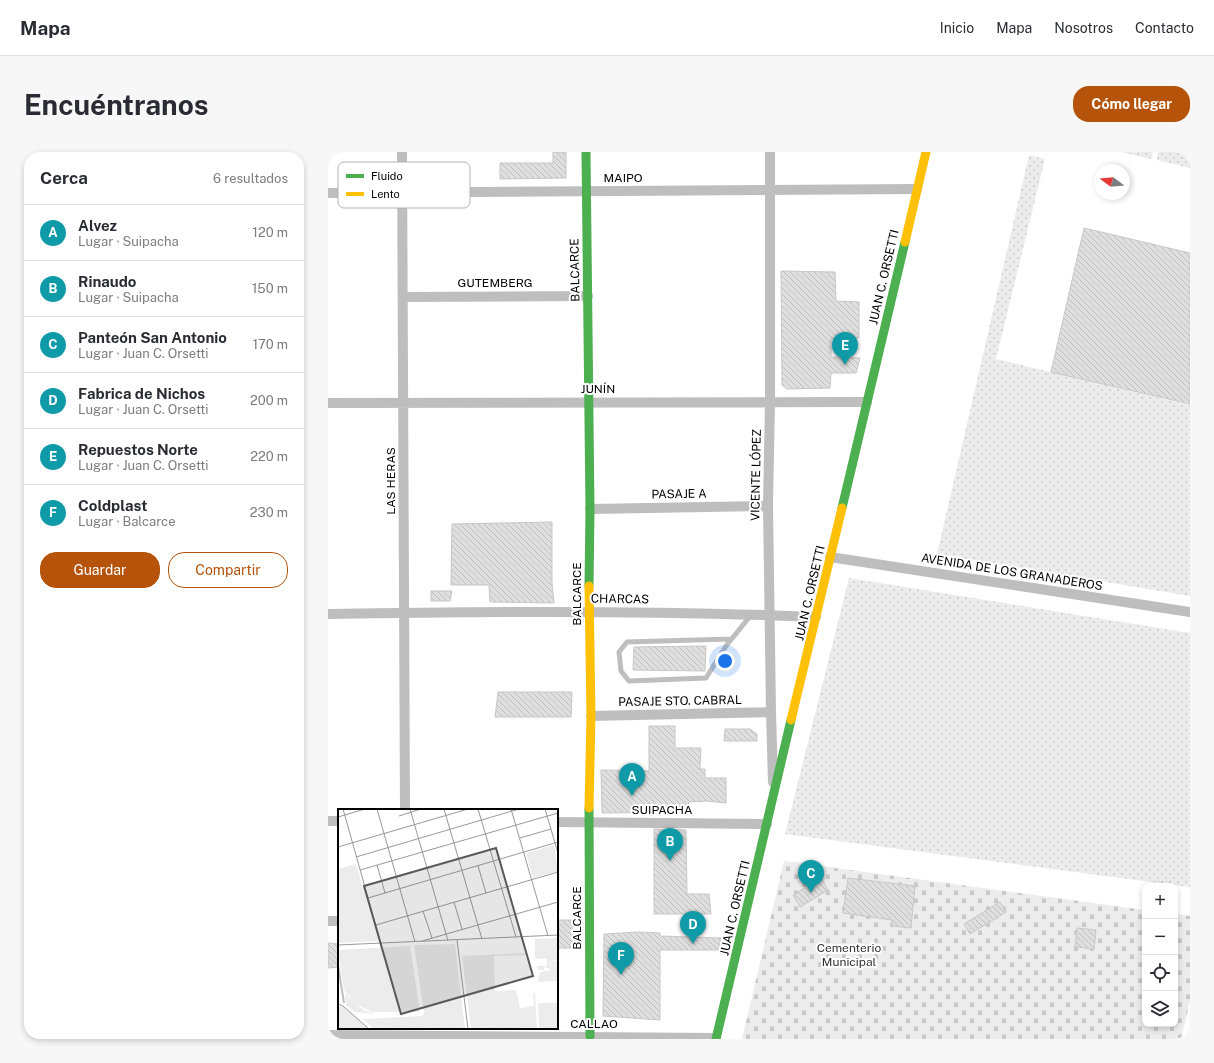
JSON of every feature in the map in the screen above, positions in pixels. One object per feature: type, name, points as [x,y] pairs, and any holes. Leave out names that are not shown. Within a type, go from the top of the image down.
[{"type":"street","name":"BALCARCE","points":[[586,152],[591,716],[589,823],[590,1036]]},
{"type":"street","name":"VICENTE LÓPEZ","points":[[770,152],[770,402],[768,506],[773,798]]},
{"type":"street","name":"JUAN C. ORSETTI","points":[[716,1039],[926,152]]},
{"type":"street","name":"MAIPO","points":[[470,192],[917,189]]},
{"type":"street","name":"MAIPO","points":[[328,193],[338,193]]},
{"type":"street","name":"LAS HERAS","points":[[402,208],[405,809]]},
{"type":"street","name":"GUTEMBERG","points":[[403,297],[588,296]]},
{"type":"street","name":"JUNÍN","points":[[328,403],[867,402]]},
{"type":"street","name":"PASAJE A","points":[[590,509],[768,506]]},
{"type":"street","name":"AVENIDA DE LOS GRANADEROS","points":[[830,557],[1190,612]]},
{"type":"street","name":"CHARCAS","points":[[328,614],[589,612],[816,617]]},
{"type":"street","name":"PASAJE STO. CABRAL","points":[[591,716],[771,712]]},
{"type":"street","name":"SUIPACHA","points":[[558,822],[767,824]]},
{"type":"street","name":"CALLAO","points":[[328,1035],[406,1032],[716,1039]]},
{"type":"lane","points":[[731,639],[627,642],[619,652],[622,671],[629,681],[706,678],[731,639],[752,615]]},
{"type":"green space","points":[[1121,152],[1153,152],[1151,159]]},
{"type":"green space","points":[[1158,152],[1190,152],[1190,168],[1157,160]]},
{"type":"green space","points":[[1029,155],[1045,159],[996,359],[1190,405],[1190,596],[937,554]]},
{"type":"green space","points":[[849,578],[1190,633],[1190,887],[1178,885],[1178,883],[1159,883],[785,834]]},
{"type":"green space","name":"Cementerio Municipal","points":[[784,861],[1142,910],[1142,1027],[1178,1027],[1178,914],[1190,916],[1190,1001],[1181,1039],[742,1039]]},
{"type":"building","points":[[553,152],[566,152],[566,178],[500,179],[500,163],[553,163]]},
{"type":"building","points":[[1084,228],[1190,253],[1190,404],[1051,372]]},
{"type":"building","points":[[781,271],[835,272],[836,301],[859,302],[859,338],[831,339],[831,357],[860,358],[856,373],[831,373],[830,388],[787,389],[782,385]]},
{"type":"building","points":[[552,522],[552,583],[554,603],[490,602],[489,585],[451,585],[452,524]]},
{"type":"building","points":[[431,591],[452,591],[450,601],[431,601]]},
{"type":"building","points":[[706,646],[705,671],[633,670],[634,647]]},
{"type":"building","points":[[498,692],[572,692],[571,717],[495,717]]},
{"type":"building","points":[[649,726],[675,726],[675,748],[701,748],[700,769],[705,769],[705,778],[726,778],[726,803],[706,801],[689,802],[687,812],[602,813],[601,770],[649,771]]},
{"type":"building","points":[[725,729],[750,729],[757,734],[757,741],[724,741]]},
{"type":"building","points":[[654,829],[686,830],[687,894],[709,894],[711,914],[654,914]]},
{"type":"building","points":[[821,878],[828,890],[800,907],[793,895]]},
{"type":"building","points":[[848,878],[915,886],[911,928],[892,926],[892,920],[843,913]]},
{"type":"building","points":[[1000,902],[1006,912],[970,934],[964,924]]},
{"type":"building","points":[[558,920],[573,920],[572,948],[558,948]]},
{"type":"building","points":[[1077,928],[1096,930],[1094,949],[1075,947]]},
{"type":"building","points":[[639,932],[660,933],[660,936],[721,938],[718,950],[660,950],[660,1020],[603,1016],[604,934]]},
{"type":"building","points":[[328,943],[338,944],[338,967],[328,968]]},
{"type":"traffic: fast","points":[[586,152],[590,509],[589,586]]},
{"type":"traffic: fast","points":[[842,508],[905,242]]},
{"type":"traffic: fast","points":[[716,1039],[791,720]]},
{"type":"traffic: fast","points":[[589,808],[590,1036]]},
{"type":"traffic: slow","points":[[905,242],[926,152]]},
{"type":"traffic: slow","points":[[791,720],[842,508]]},
{"type":"traffic: slow","points":[[589,586],[591,716],[589,808]]},
{"type":"place","name":"Repuestos Norte","points":[[845,365]]},
{"type":"place","name":"Alvez","points":[[632,796]]},
{"type":"place","name":"Rinaudo","points":[[670,861]]},
{"type":"place","name":"Panteón San Antonio","points":[[811,893]]},
{"type":"place","name":"Fabrica de Nichos","points":[[693,944]]},
{"type":"place","name":"Coldplast","points":[[621,975]]}]
